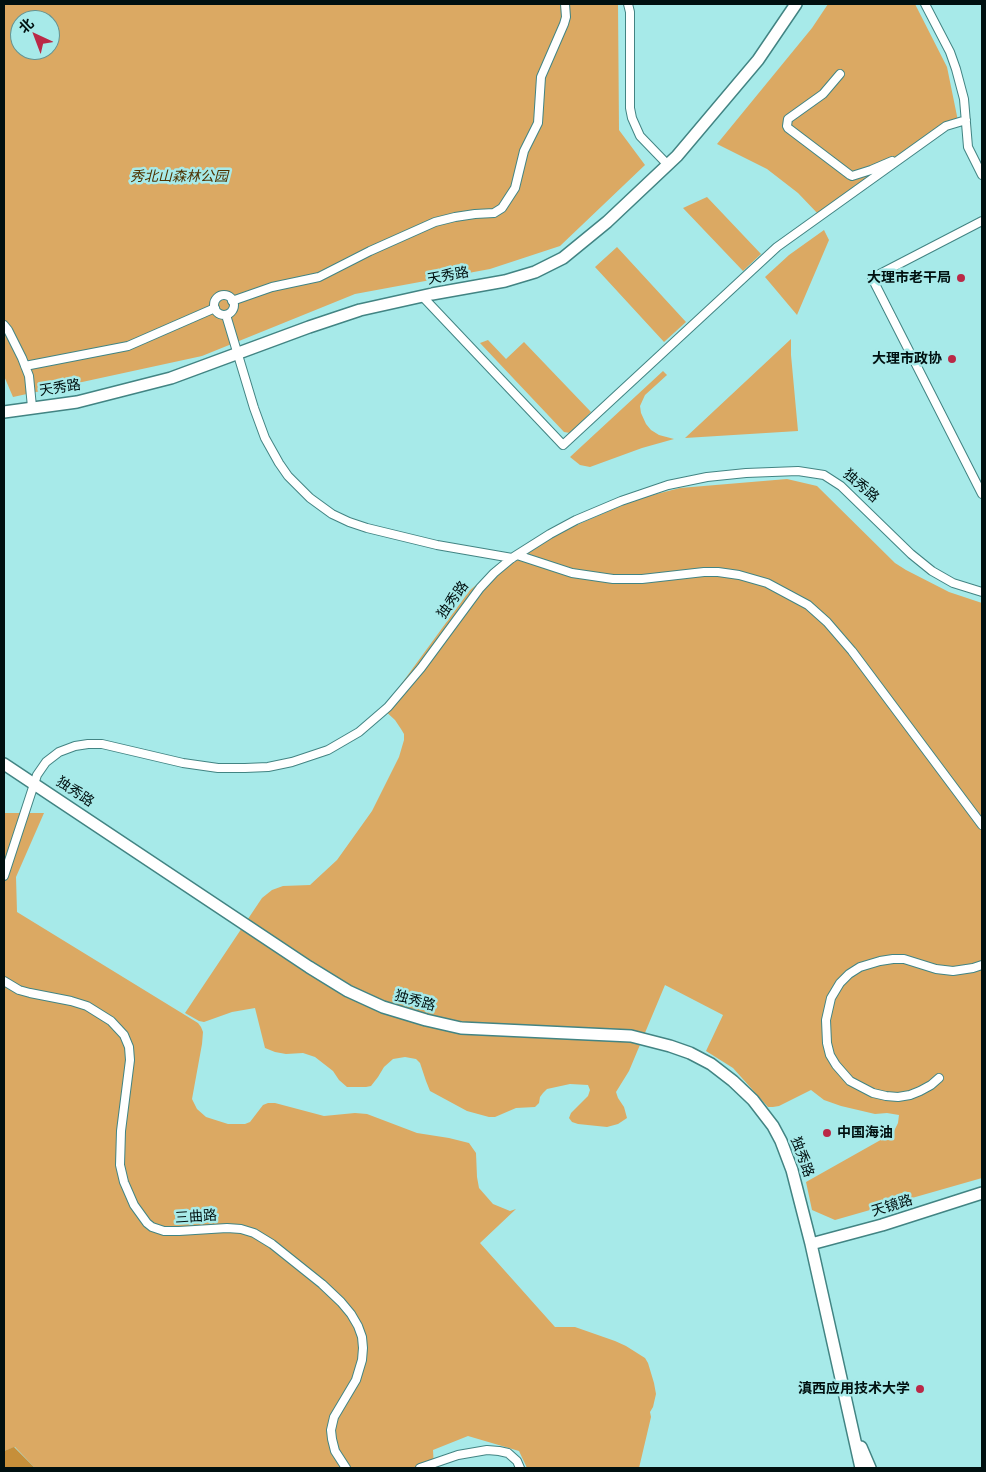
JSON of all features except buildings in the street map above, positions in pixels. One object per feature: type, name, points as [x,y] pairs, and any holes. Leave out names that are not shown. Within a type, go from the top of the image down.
[{"type":"main road","name":"天秀路","points":[[4,412],[77,402],[171,378],[360,310],[422,296],[505,281],[535,272],[563,258],[608,222],[668,165],[713,116],[758,60],[796,4]]},
{"type":"main road","points":[[4,764],[34,783]]},
{"type":"main road","name":"独秀路","points":[[34,783],[308,967],[348,991],[383,1007],[461,1028],[631,1036],[690,1053],[711,1064],[733,1081],[753,1100],[773,1126],[792,1170],[811,1244],[861,1468]]},
{"type":"main road","name":"天镜路","points":[[811,1244],[882,1225],[982,1193]]},
{"type":"main road","points":[[849,1416],[870,1468]]},
{"type":"street","points":[[232,301],[272,287],[319,277],[370,251],[435,222],[455,217],[494,213],[502,208],[515,188],[524,151],[538,123],[541,77],[564,24],[566,17],[565,4]]},
{"type":"street","points":[[628,4],[630,12],[630,108],[632,118],[640,136],[668,165]]},
{"type":"street","points":[[925,4],[950,52],[956,69],[964,99],[968,147],[982,175]]},
{"type":"street","points":[[840,74],[823,94],[788,119],[788,128],[852,176],[905,156]]},
{"type":"street","points":[[422,296],[563,445],[777,247],[946,126],[966,120]]},
{"type":"street","points":[[982,221],[872,278],[982,494]]},
{"type":"street","points":[[220,296],[226,296],[232,301],[233,308],[226,315],[218,313],[215,308],[215,302],[220,296]]},
{"type":"street","points":[[25,366],[128,346],[215,308]]},
{"type":"street","points":[[226,315],[254,408],[272,451],[288,476],[317,504],[341,518],[367,528],[437,545],[514,556],[572,573],[607,578],[642,579],[718,572],[739,575],[775,587],[808,605],[828,622],[852,651],[982,825]]},
{"type":"street","points":[[4,325],[29,376],[32,408]]},
{"type":"street","name":"独秀路","points":[[34,783],[41,768],[52,756],[66,748],[83,744],[108,745],[183,763],[229,768],[256,768],[280,765],[328,750],[359,732],[388,707],[421,668],[480,588],[514,556],[583,517],[621,501],[688,480],[727,474],[779,472],[809,472],[824,475],[837,483],[874,516],[911,554],[932,571],[953,582],[982,592]]},
{"type":"street","points":[[4,876],[34,783]]},
{"type":"street","points":[[939,1078],[920,1091],[898,1097],[873,1093],[850,1081],[836,1065],[830,1055],[827,1044],[826,1020],[832,998],[840,983],[849,974],[860,967],[880,961],[904,960],[936,969],[953,971],[982,965]]},
{"type":"street","name":"三曲路","points":[[4,981],[30,993],[87,1006],[111,1021],[124,1035],[129,1047],[130,1060],[121,1131],[120,1165],[124,1182],[134,1205],[147,1223],[164,1231],[227,1228],[254,1233],[272,1244],[322,1284],[351,1314],[362,1337],[362,1360],[356,1380],[334,1417],[331,1433],[335,1451],[346,1468]]},
{"type":"street","points":[[420,1468],[458,1455],[487,1450],[508,1453],[517,1461],[520,1468]]},
{"type":"green space","name":"秀北山森林公园","points":[[4,4],[618,4],[619,130],[645,165],[560,246],[490,269],[355,294],[202,356],[13,397],[4,376]]},
{"type":"green space","points":[[828,4],[915,4],[947,67],[958,121],[820,216],[798,193],[767,169],[717,144],[812,28]]},
{"type":"green space","points":[[707,197],[761,254],[743,271],[683,208]]},
{"type":"green space","points":[[824,230],[829,240],[797,315],[765,277],[789,255]]},
{"type":"green space","points":[[617,247],[686,322],[664,342],[595,267]]},
{"type":"green space","points":[[791,339],[798,431],[685,438]]},
{"type":"green space","points":[[488,340],[506,359],[524,342],[591,412],[570,433],[564,432],[480,343]]},
{"type":"green space","points":[[663,371],[667,375],[645,395],[640,406],[641,413],[651,430],[659,435],[674,439],[642,448],[590,467],[580,465],[570,457]]},
{"type":"green space","points":[[787,479],[817,486],[895,563],[906,570],[949,592],[982,603],[982,1178],[835,1220],[812,1210],[806,1182],[893,1133],[898,1123],[899,1115],[875,1114],[841,1106],[824,1100],[811,1090],[779,1106],[768,1107],[733,1068],[706,1051],[723,1015],[665,985],[629,1071],[616,1092],[624,1107],[627,1118],[618,1124],[607,1127],[578,1124],[572,1122],[569,1118],[571,1113],[588,1096],[590,1090],[588,1085],[570,1084],[547,1089],[535,1107],[516,1108],[495,1117],[489,1117],[467,1111],[430,1091],[420,1063],[416,1059],[405,1057],[393,1059],[384,1067],[371,1086],[347,1087],[333,1071],[315,1057],[303,1053],[286,1054],[265,1048],[255,1008],[232,1012],[204,1022],[185,1013],[262,898],[272,890],[283,886],[310,885],[337,860],[372,811],[399,757],[404,740],[404,734],[395,720],[383,709],[470,590],[519,551],[637,499],[680,488]]},
{"type":"green space","points":[[4,813],[44,813],[16,877],[17,912],[198,1023],[201,1027],[203,1032],[202,1044],[192,1099],[197,1109],[206,1117],[228,1124],[245,1124],[250,1122],[263,1105],[275,1103],[324,1116],[355,1113],[367,1114],[417,1133],[469,1143],[476,1153],[479,1188],[493,1204],[510,1211],[516,1209],[480,1243],[555,1327],[575,1327],[615,1341],[645,1358],[648,1363],[656,1394],[650,1412],[651,1417],[639,1468],[527,1468],[519,1451],[468,1436],[433,1450],[434,1468],[35,1468],[15,1447],[4,1451]]},
{"type":"shaded area","points":[[14,1447],[35,1468],[4,1468],[4,1451]]},
{"type":"place","name":"大理市老干局","points":[[961,278]]},
{"type":"place","name":"大理市政协","points":[[952,359]]},
{"type":"place","name":"中国海油","points":[[827,1133]]},
{"type":"place","name":"滇西应用技术大学","points":[[920,1389]]}]
